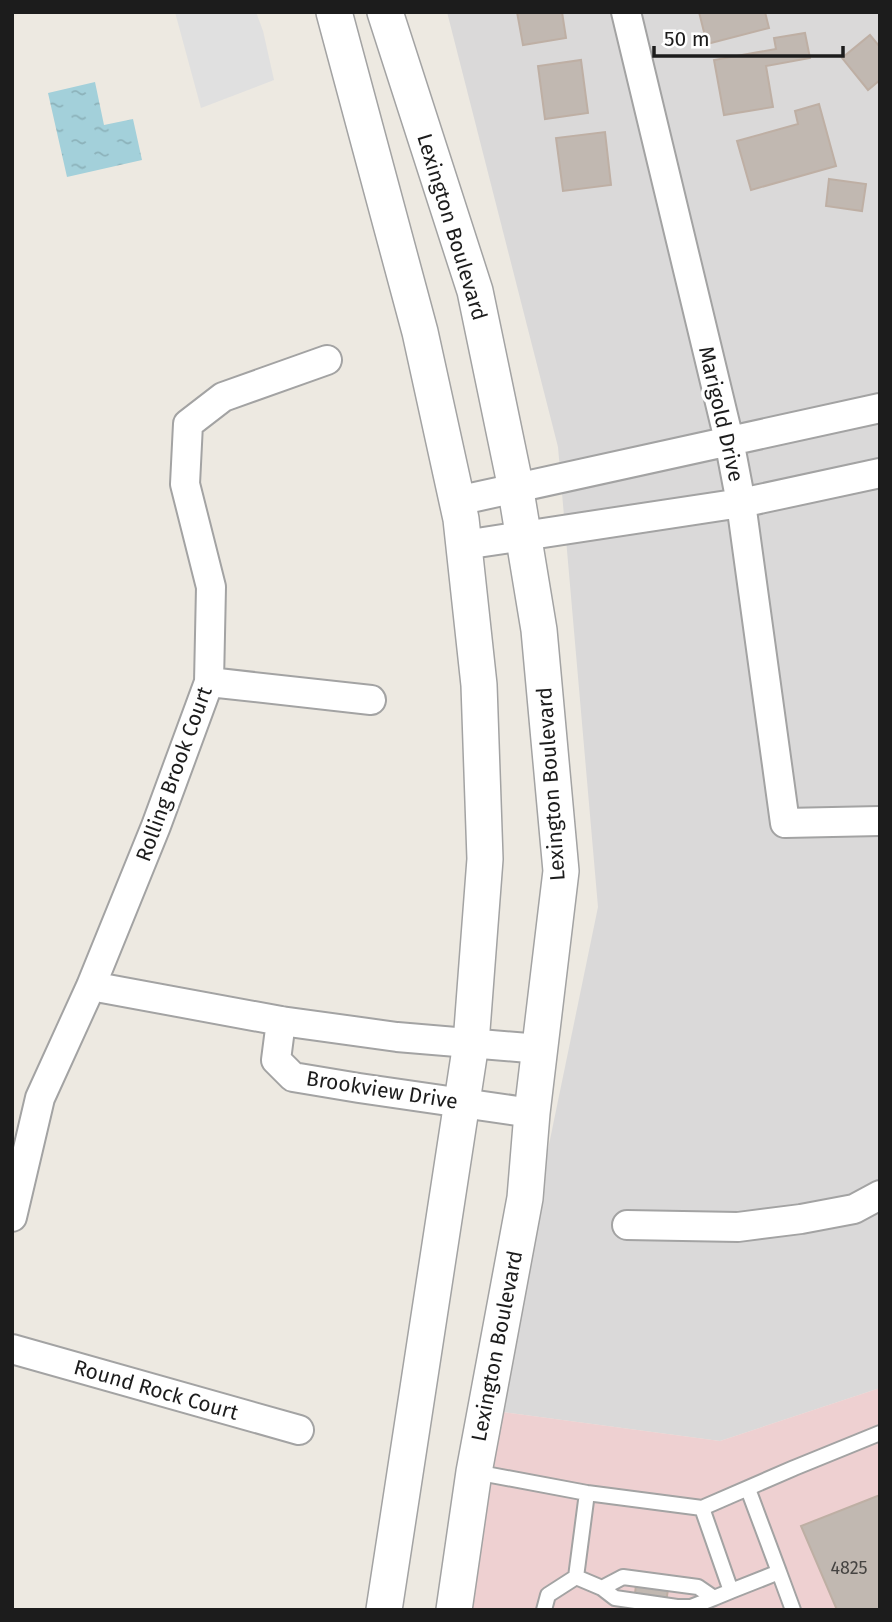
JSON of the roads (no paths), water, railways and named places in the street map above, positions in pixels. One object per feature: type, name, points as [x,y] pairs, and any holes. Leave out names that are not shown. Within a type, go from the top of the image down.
[{"type":"street","points":[[334,12],[420,332],[457,501],[479,685],[485,859],[471,1043],[384,1610]]},
{"type":"street","name":"Lexington Boulevard","points":[[385,12],[475,291],[515,488],[538,630],[561,871],[532,1113],[525,1198],[474,1472],[454,1610]]},
{"type":"street","name":"Marigold Drive","points":[[626,12],[729,440],[741,503],[785,823],[880,821]]},
{"type":"street","name":"Rolling Brook Court","points":[[12,1217],[40,1098],[92,986],[156,826],[209,682],[211,587],[185,484],[188,424],[223,397],[327,360]]},
{"type":"street","points":[[457,501],[880,408]]},
{"type":"street","points":[[464,545],[741,503],[880,473]]},
{"type":"street","points":[[209,682],[371,700]]},
{"type":"street","points":[[92,986],[281,1021],[397,1037],[540,1049]]},
{"type":"street","name":"Brookview Drive","points":[[281,1021],[276,1060],[293,1077],[532,1113]]},
{"type":"street","points":[[627,1225],[738,1227],[854,1209],[880,1195]]},
{"type":"street","name":"Round Rock Court","points":[[12,1349],[299,1430]]},
{"type":"lane","points":[[474,1472],[587,1493],[702,1508],[880,1433]]},
{"type":"lane","points":[[748,1489],[793,1610]]},
{"type":"lane","points":[[544,1610],[548,1595],[576,1577],[587,1493]]},
{"type":"lane","points":[[702,1508],[731,1591]]},
{"type":"lane","points":[[576,1577],[602,1588],[615,1598],[691,1607],[779,1572]]},
{"type":"lane","points":[[602,1588],[623,1577],[698,1587],[715,1598]]},
{"type":"water","points":[[95,82],[104,125],[133,119],[142,160],[67,177],[48,93]]}]
